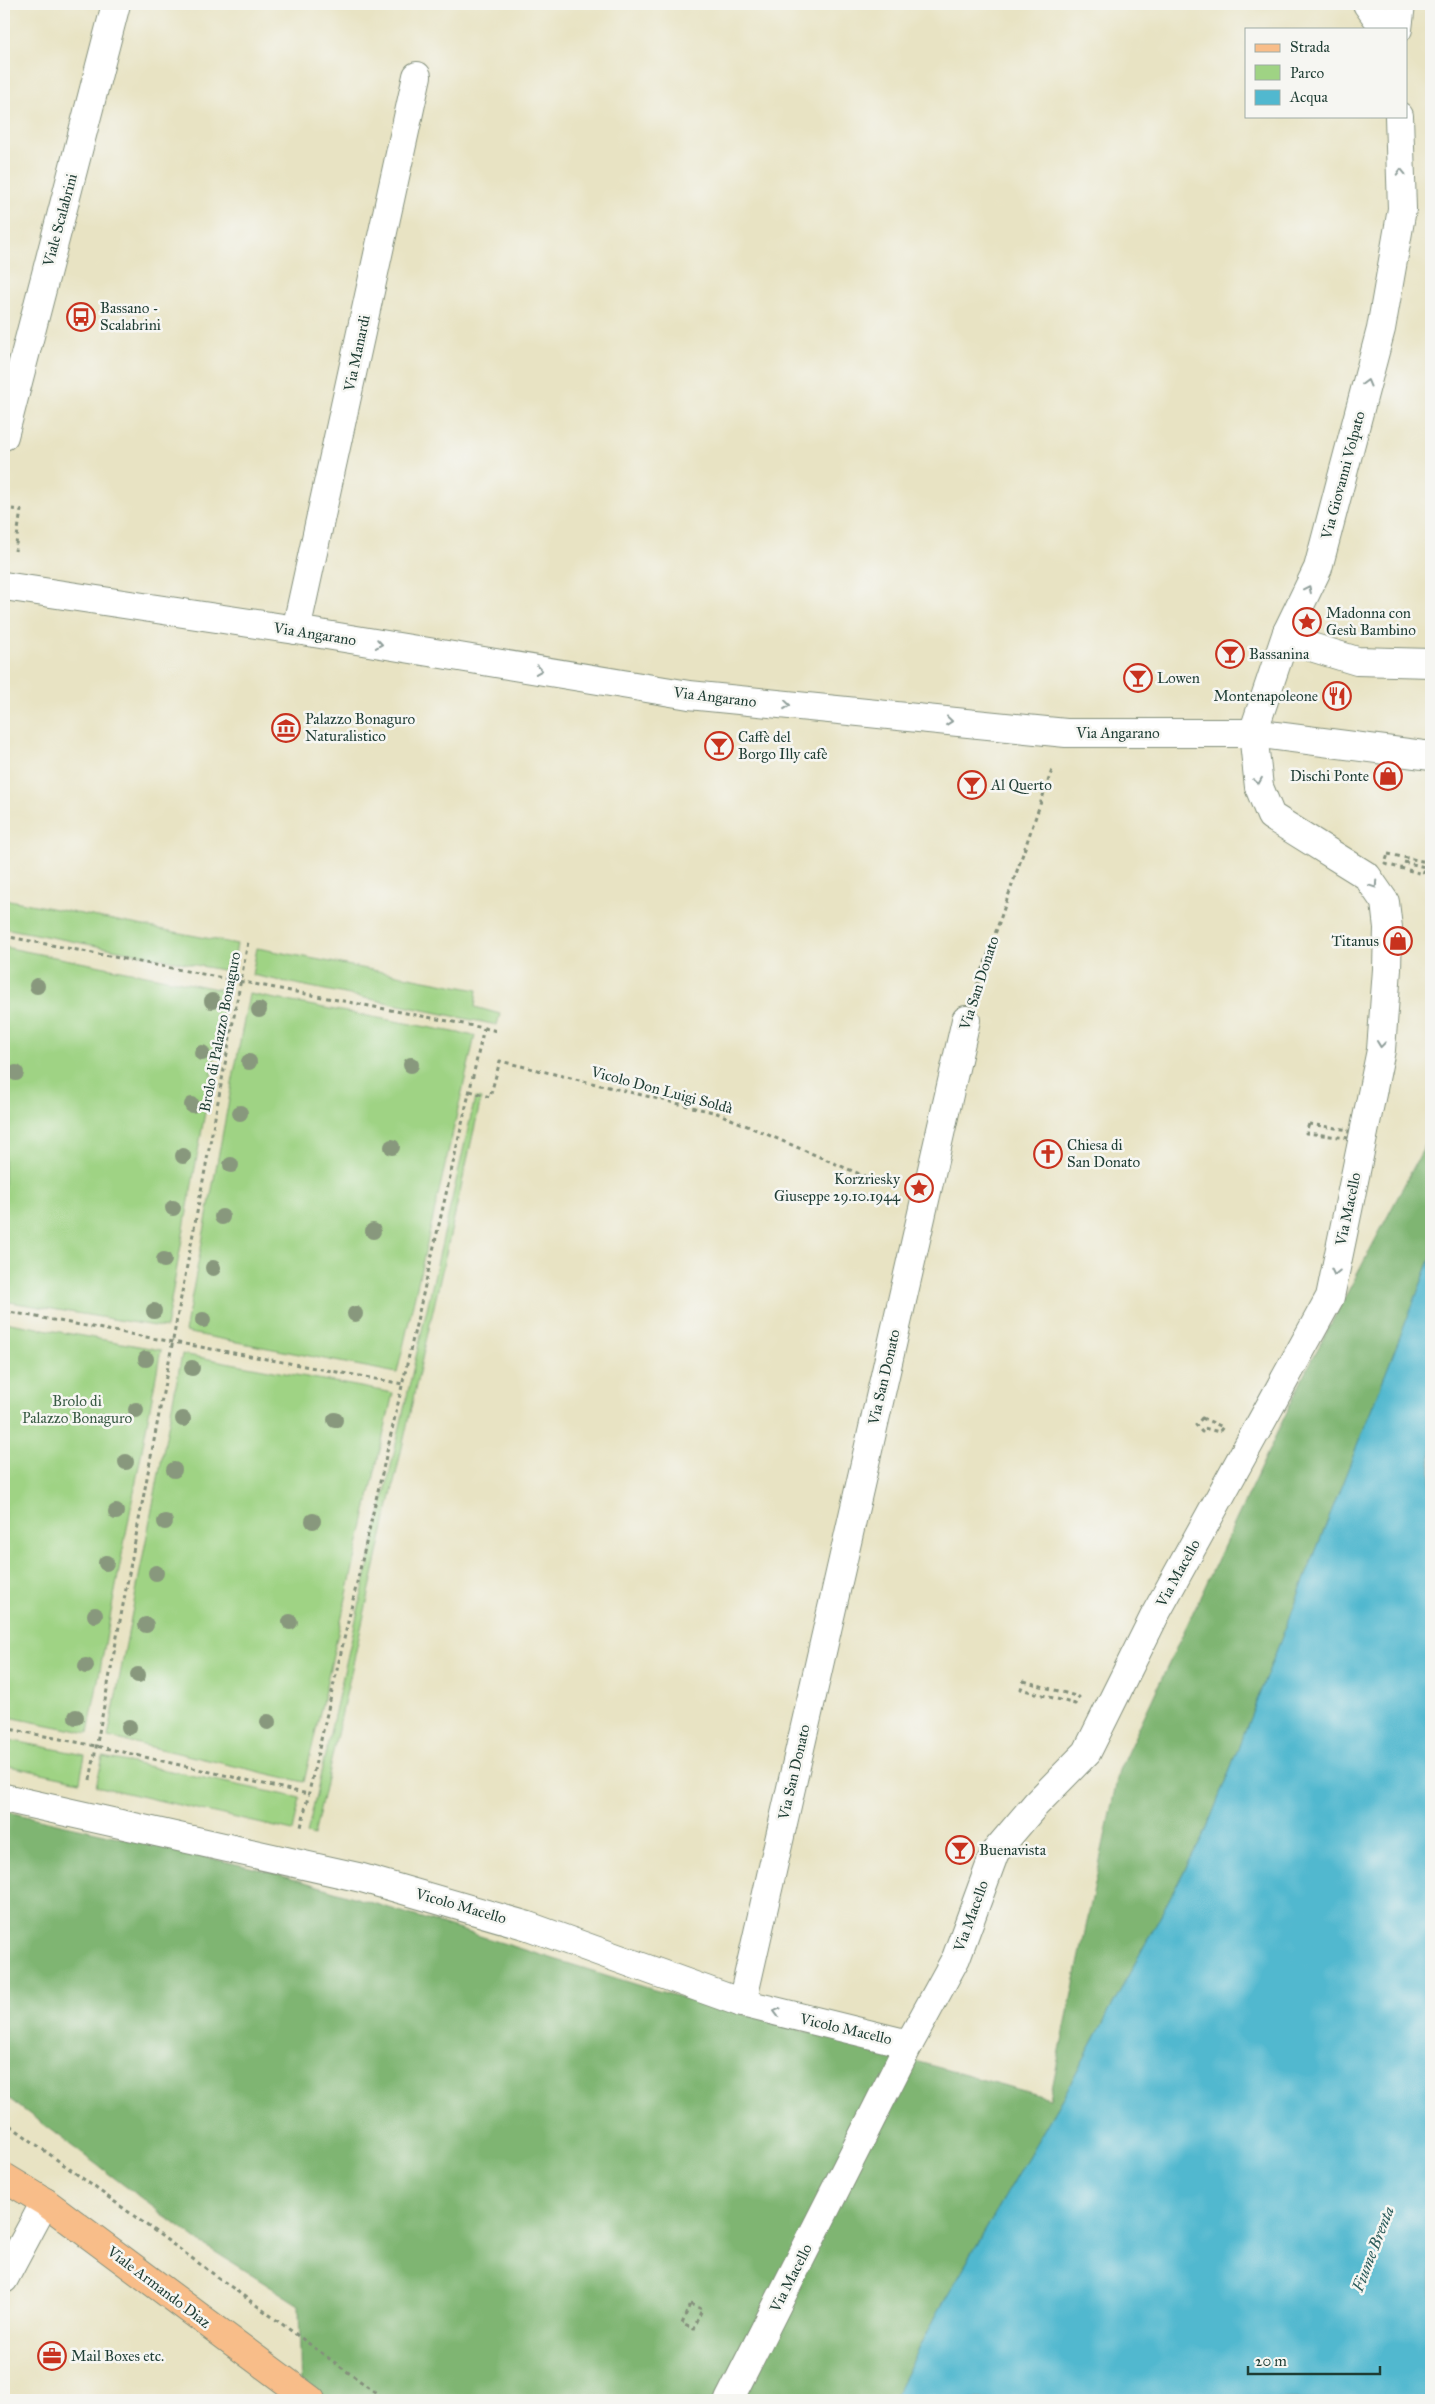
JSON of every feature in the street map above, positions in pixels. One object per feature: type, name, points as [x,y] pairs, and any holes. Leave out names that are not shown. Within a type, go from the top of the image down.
[{"type":"main road","name":"Viale Armando Diaz","points":[[4,2177],[45,2202],[311,2400]]},
{"type":"street","name":"Viale Scalabrini","points":[[4,436],[116,4]]},
{"type":"street","points":[[1367,4],[1383,28]]},
{"type":"street","points":[[1398,28],[1401,4]]},
{"type":"street","name":"Via Manardi","points":[[296,630],[417,76]]},
{"type":"street","name":"Via Giovanni Volpato","points":[[1253,733],[1287,632],[1318,568],[1382,328],[1411,210],[1399,118]]},
{"type":"street","name":"Via Angarano","points":[[7,587],[296,630],[689,695],[1066,732],[1253,733],[1431,756]]},
{"type":"street","points":[[1287,632],[1311,647],[1357,661],[1431,663]]},
{"type":"street","name":"Via Macello","points":[[729,2400],[909,2044],[956,1958],[995,1852],[1036,1804],[1087,1752],[1156,1613],[1330,1296],[1381,1050],[1387,969],[1388,928],[1385,902],[1367,876],[1271,816],[1259,787],[1253,733]]},
{"type":"street","name":"Via San Donato","points":[[742,2002],[966,1020]]},
{"type":"street","name":"Vicolo Macello","points":[[4,1798],[362,1878],[528,1926],[742,2002],[909,2044]]},
{"type":"street","points":[[4,2279],[45,2202]]},
{"type":"path","points":[[4,508],[21,510],[7,587]]},
{"type":"path","name":"Via San Donato","points":[[966,1020],[1053,767]]},
{"type":"path","points":[[4,936],[497,1032]]},
{"type":"path","name":"Brolo di Palazzo Bonaguro","points":[[89,1784],[248,942]]},
{"type":"path","points":[[300,1831],[484,1028]]},
{"type":"path","name":"Vicolo Don Luigi Soldà","points":[[470,1091],[490,1097],[500,1061],[716,1113],[924,1201]]},
{"type":"path","points":[[4,1311],[403,1384]]},
{"type":"path","points":[[1202,1418],[1223,1427],[1219,1432],[1209,1428],[1204,1428],[1202,1432],[1196,1425],[1202,1418]]},
{"type":"path","points":[[1024,1681],[1079,1697],[1075,1704],[1021,1689],[1024,1681]]},
{"type":"path","points":[[4,1728],[96,1746],[308,1794]]},
{"type":"path","points":[[4,2121],[386,2400]]},
{"type":"path","points":[[690,2304],[702,2309],[694,2329],[682,2324],[690,2304]]},
{"type":"green space","points":[[4,899],[237,944],[232,972],[4,928]]},
{"type":"green space","points":[[4,947],[227,991],[166,1328],[4,1301]]},
{"type":"green space","points":[[257,948],[477,990],[475,1007],[500,1014],[497,1025],[252,975]]},
{"type":"green space","points":[[249,994],[475,1036],[397,1373],[185,1332]]},
{"type":"green space","points":[[475,1098],[481,1099],[314,1836],[307,1834]]},
{"type":"green space","points":[[1431,1134],[1431,1258],[1206,1830],[1071,2083],[938,2312],[893,2400],[301,2400],[299,2305],[201,2243],[4,2095],[4,1811],[276,1873],[651,1989],[1050,2098],[1119,1770],[1305,1373]]},
{"type":"green space","name":"Brolo di Palazzo Bonaguro","points":[[4,1322],[161,1350],[88,1733],[4,1716]]},
{"type":"green space","points":[[182,1354],[393,1393],[304,1782],[108,1737]]},
{"type":"green space","points":[[4,1739],[85,1755],[80,1781],[4,1765]]},
{"type":"green space","points":[[103,1757],[300,1798],[293,1831],[96,1786]]},
{"type":"water","name":"Fiume Brenta","points":[[1431,1258],[1431,2400],[893,2400],[938,2312],[1071,2083],[1206,1830]]},
{"type":"place","name":"Bassano - Scalabrini","points":[[81,317]]},
{"type":"place","name":"Madonna con Gesù Bambino","points":[[1307,622]]},
{"type":"place","name":"Bassanina","points":[[1230,654]]},
{"type":"place","name":"Lowen","points":[[1138,678]]},
{"type":"place","name":"Montenapoleone","points":[[1337,696]]},
{"type":"place","name":"Palazzo Bonaguro Naturalistico","points":[[286,728]]},
{"type":"place","name":"Caffè del Borgo Illy cafè","points":[[719,746]]},
{"type":"place","name":"Dischi Ponte","points":[[1388,776]]},
{"type":"place","name":"Al Querto","points":[[972,785]]},
{"type":"place","name":"Titanus","points":[[1398,941]]},
{"type":"place","name":"Chiesa di San Donato","points":[[1048,1154]]},
{"type":"place","name":"Korzriesky Giuseppe 29.10.1944","points":[[919,1188]]},
{"type":"place","name":"Buenavista","points":[[960,1850]]},
{"type":"place","name":"Mail Boxes etc.","points":[[52,2356]]}]
